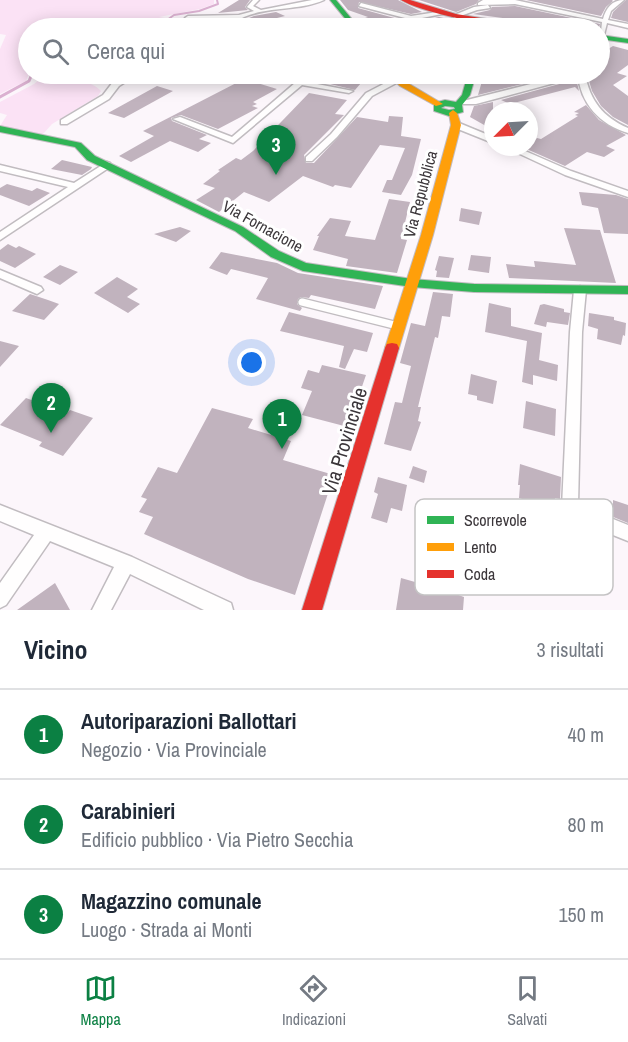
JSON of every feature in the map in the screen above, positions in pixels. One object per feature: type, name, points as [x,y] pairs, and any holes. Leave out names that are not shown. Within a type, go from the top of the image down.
[{"type":"street","points":[[256,0],[250,7],[260,12]]},
{"type":"street","points":[[188,18],[244,15],[321,0]]},
{"type":"street","points":[[333,0],[348,18]]},
{"type":"street","points":[[404,0],[460,18]]},
{"type":"street","points":[[606,18],[607,11],[621,0]]},
{"type":"street","points":[[361,5],[411,18],[449,15],[478,6],[507,6],[515,1],[592,18]]},
{"type":"street","points":[[239,18],[244,15]]},
{"type":"street","points":[[610,22],[628,26]]},
{"type":"street","points":[[610,39],[628,40]]},
{"type":"street","points":[[64,122],[106,97],[116,84]]},
{"type":"street","points":[[177,119],[233,140],[298,84]]},
{"type":"street","points":[[310,84],[349,91]]},
{"type":"street","points":[[309,159],[337,132],[365,96],[383,84]]},
{"type":"street","points":[[406,84],[439,104],[436,107],[438,110],[458,111],[473,102],[540,84]]},
{"type":"street","name":"Via Repubblica","points":[[412,282],[427,235],[458,111],[468,84]]},
{"type":"street","points":[[584,84],[590,104],[597,113],[612,124],[628,131]]},
{"type":"street","points":[[458,111],[484,133]]},
{"type":"street","name":"Via Fornacione","points":[[0,129],[78,145],[91,159],[239,229],[275,254],[303,267],[474,288],[628,290]]},
{"type":"street","points":[[530,156],[606,188],[628,194]]},
{"type":"street","points":[[0,237],[107,165]]},
{"type":"street","points":[[0,168],[75,186]]},
{"type":"street","points":[[0,274],[37,290]]},
{"type":"street","name":"Via Provinciale","points":[[312,610],[412,282]]},
{"type":"street","points":[[571,499],[580,290]]},
{"type":"street","points":[[0,513],[126,563],[224,610]]},
{"type":"street","points":[[613,526],[628,532]]},
{"type":"street","points":[[0,599],[47,531]]},
{"type":"street","points":[[101,610],[126,563]]},
{"type":"lane","points":[[302,302],[399,327]]},
{"type":"shaded area","points":[[0,0],[214,0],[214,4],[200,9],[159,17],[165,18],[18,18],[18,84],[20,84],[0,94],[0,49],[6,35],[0,34]]},
{"type":"shaded area","points":[[34,84],[92,84],[101,91],[98,96],[52,124],[43,134],[0,126],[7,115],[0,113],[0,102]]},
{"type":"building","points":[[239,0],[250,0],[245,7],[248,10],[218,13]]},
{"type":"building","points":[[340,0],[398,0],[422,12],[411,14],[359,2],[358,8],[394,18],[365,18],[368,17],[348,10]]},
{"type":"building","points":[[419,0],[479,0],[476,4],[456,12]]},
{"type":"building","points":[[526,0],[612,0],[613,1],[601,16]]},
{"type":"building","points":[[628,0],[628,22],[611,18],[613,12]]},
{"type":"building","points":[[515,6],[572,18],[503,18],[473,14],[490,10],[492,7]]},
{"type":"building","points":[[276,12],[285,16],[249,18]]},
{"type":"building","points":[[613,46],[628,50],[628,65],[617,73],[627,76],[613,85],[628,96],[628,125],[613,117],[601,106],[590,84],[610,84],[610,48]]},
{"type":"building","points":[[234,84],[260,84],[277,89],[253,102],[257,104],[252,106],[258,108],[218,129],[181,115],[171,118],[172,121],[207,135],[199,139],[211,143],[198,152],[170,141],[131,162],[119,156],[154,136],[143,131]]},
{"type":"building","points":[[330,84],[360,84],[355,90]]},
{"type":"building","points":[[481,84],[523,84],[478,95]]},
{"type":"building","points":[[559,84],[577,84],[579,91],[575,87],[518,102],[501,100]]},
{"type":"building","points":[[157,86],[173,91],[124,118],[108,113]]},
{"type":"building","points":[[309,93],[347,100],[335,114],[344,115],[304,155],[306,163],[314,163],[357,117],[388,122],[389,116],[403,117],[401,136],[421,139],[412,175],[401,195],[382,192],[387,180],[392,180],[405,148],[380,145],[351,188],[335,185],[333,187],[303,176],[269,202],[244,192],[219,212],[196,200],[215,188],[203,184],[236,158],[241,160],[253,151]]},
{"type":"building","points":[[484,104],[484,125],[470,117],[474,106]]},
{"type":"building","points":[[586,105],[599,120],[626,135],[606,146],[615,150],[604,157],[587,152],[565,166],[538,154],[538,138],[541,139],[578,116],[575,115],[579,113],[574,112]]},
{"type":"building","points":[[62,160],[92,167],[82,175],[51,169]]},
{"type":"building","points":[[7,184],[32,191],[37,188],[50,193],[29,206],[0,195],[0,188]]},
{"type":"building","points":[[579,192],[616,195],[628,199],[628,234],[604,233],[598,208],[582,205]]},
{"type":"building","points":[[389,199],[410,202],[401,239],[407,240],[397,273],[346,266],[348,259],[313,250],[319,236],[317,236],[330,218],[351,221],[345,236],[375,240]]},
{"type":"building","points":[[461,208],[482,212],[479,225],[459,221]]},
{"type":"building","points":[[180,227],[191,231],[176,242],[154,234]]},
{"type":"building","points":[[564,228],[600,230],[616,283],[509,278],[506,264],[535,267],[534,261],[576,265]]},
{"type":"building","points":[[8,244],[16,248],[19,246],[36,254],[15,268],[0,261],[0,250]]},
{"type":"building","points":[[221,252],[277,263],[298,273],[383,286],[375,309],[311,295],[309,298],[298,299],[297,304],[302,308],[300,311],[256,299],[268,278],[231,269],[227,275],[209,268]]},
{"type":"building","points":[[471,255],[491,257],[489,273],[468,270]]},
{"type":"building","points":[[439,256],[454,258],[449,278],[436,277],[437,271],[435,270]]},
{"type":"building","points":[[60,265],[78,272],[60,285],[43,277]]},
{"type":"building","points":[[117,277],[138,289],[127,297],[140,304],[128,313],[94,293]]},
{"type":"building","points":[[433,292],[453,294],[450,317],[442,316],[438,338],[435,337],[418,407],[421,407],[418,421],[421,422],[411,451],[384,444],[395,402],[402,403],[411,366],[400,363],[411,323],[425,326]]},
{"type":"building","points":[[30,294],[59,304],[44,320],[12,311]]},
{"type":"building","points":[[489,303],[511,308],[511,326],[542,333],[539,360],[558,365],[557,381],[533,375],[533,385],[522,382],[527,341],[485,332]]},
{"type":"building","points":[[540,305],[564,309],[564,312],[570,313],[568,325],[547,322],[546,327],[534,324]]},
{"type":"building","points":[[289,312],[373,333],[367,352],[354,349],[345,369],[339,367],[344,346],[280,331]]},
{"type":"building","points":[[589,313],[614,317],[614,320],[626,323],[625,336],[623,335],[621,345],[597,339],[598,329],[588,326]]},
{"type":"building","points":[[0,341],[19,346],[0,367]]},
{"type":"building","points":[[322,365],[366,375],[348,427],[302,415],[312,391],[301,388],[308,370],[319,373]]},
{"type":"building","points":[[471,374],[497,381],[493,404],[477,400],[477,396],[468,394]]},
{"type":"building","points":[[26,398],[67,413],[70,410],[93,418],[63,456],[39,446],[42,442],[0,425]]},
{"type":"building","points":[[526,401],[556,409],[555,436],[523,428]]},
{"type":"building","points":[[212,408],[253,419],[248,428],[291,441],[283,460],[334,475],[295,595],[248,579],[144,534],[153,517],[139,512],[147,499],[141,497],[158,467],[177,473]]},
{"type":"building","points":[[520,464],[561,477],[560,499],[519,498],[520,485],[518,485]]},
{"type":"building","points":[[413,466],[427,471],[424,483],[409,478]]},
{"type":"building","points":[[378,477],[407,485],[402,511],[391,508],[387,523],[371,518],[378,494],[374,492]]},
{"type":"building","points":[[613,500],[628,505],[628,523],[613,517]]},
{"type":"building","points":[[401,578],[415,582],[415,595],[464,597],[463,610],[396,610]]},
{"type":"building","points":[[55,583],[70,610],[17,610]]},
{"type":"waterway","points":[[170,18],[218,4],[217,0]]},
{"type":"waterway","points":[[0,97],[24,84]]},
{"type":"traffic: fast","points":[[333,0],[348,18]]},
{"type":"traffic: fast","points":[[610,38],[628,41]]},
{"type":"traffic: fast","points":[[458,105],[466,95],[469,84]]},
{"type":"traffic: fast","points":[[445,103],[458,105],[460,110],[449,113],[437,109],[437,105],[445,103]]},
{"type":"traffic: fast","points":[[0,129],[78,145],[91,158],[239,229],[275,254],[303,267],[412,283],[474,288],[628,290]]},
{"type":"traffic: slow","points":[[403,84],[439,104]]},
{"type":"traffic: slow","points":[[392,348],[427,235],[456,125],[453,113]]},
{"type":"traffic: jam","points":[[404,0],[455,16],[469,18]]},
{"type":"traffic: jam","points":[[312,610],[392,348]]},
{"type":"place","name":"Magazzino comunale","points":[[276,175]]},
{"type":"place","name":"Carabinieri","points":[[51,433]]},
{"type":"place","name":"Autoriparazioni Ballottari","points":[[282,449]]}]
